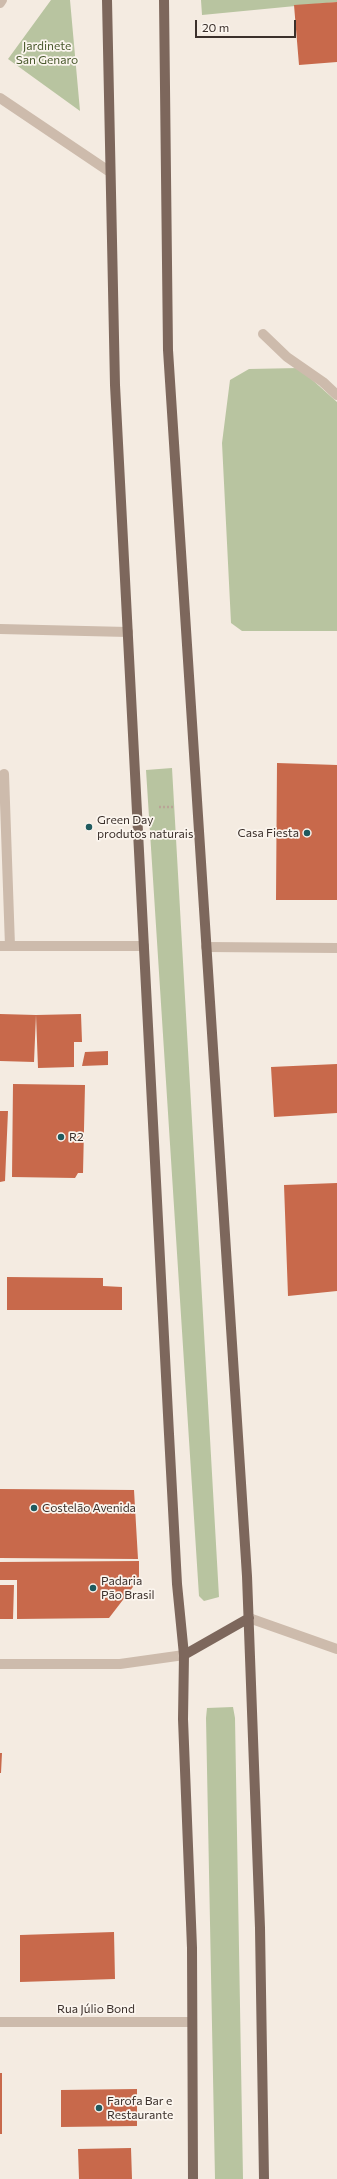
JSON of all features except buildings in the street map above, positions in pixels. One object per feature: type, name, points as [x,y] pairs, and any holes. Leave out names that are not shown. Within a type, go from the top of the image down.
[{"type":"main road","points":[[107,0],[115,385],[177,1584],[184,1655],[183,1719],[189,1851],[193,2179]]},
{"type":"main road","points":[[164,0],[168,350],[249,1618],[262,2007],[264,2179]]},
{"type":"main road","points":[[184,1655],[249,1618]]},
{"type":"street","points":[[0,98],[110,172]]},
{"type":"street","points":[[263,334],[287,357],[323,382],[337,395]]},
{"type":"street","points":[[0,629],[128,632]]},
{"type":"street","points":[[4,774],[5,946],[144,946]]},
{"type":"street","points":[[206,947],[337,948]]},
{"type":"street","points":[[249,1618],[337,1649]]},
{"type":"street","points":[[0,1664],[120,1664],[184,1655]]},
{"type":"street","name":"Rua Júlio Bond","points":[[0,2022],[192,2022]]},
{"type":"green space","name":"Jardinete San Genaro","points":[[51,0],[70,0],[80,111],[8,59]]},
{"type":"green space","points":[[201,0],[337,0],[337,2],[202,15]]},
{"type":"green space","points":[[299,368],[337,402],[337,631],[242,631],[231,623],[222,443],[230,380],[249,369]]},
{"type":"green space","points":[[172,768],[219,1597],[204,1601],[199,1596],[146,770]]},
{"type":"green space","points":[[233,1707],[235,1718],[243,2179],[215,2179],[206,1718],[207,1708]]},
{"type":"place","name":"Green Day produtos naturais","points":[[89,827]]},
{"type":"place","name":"Casa Fiesta","points":[[307,833]]},
{"type":"place","name":"R2","points":[[61,1137]]},
{"type":"place","name":"Costelão Avenida","points":[[34,1508]]},
{"type":"place","name":"Padaria Pão Brasil","points":[[93,1588]]},
{"type":"place","name":"Farofa Bar e Restaurante","points":[[99,2108]]}]
